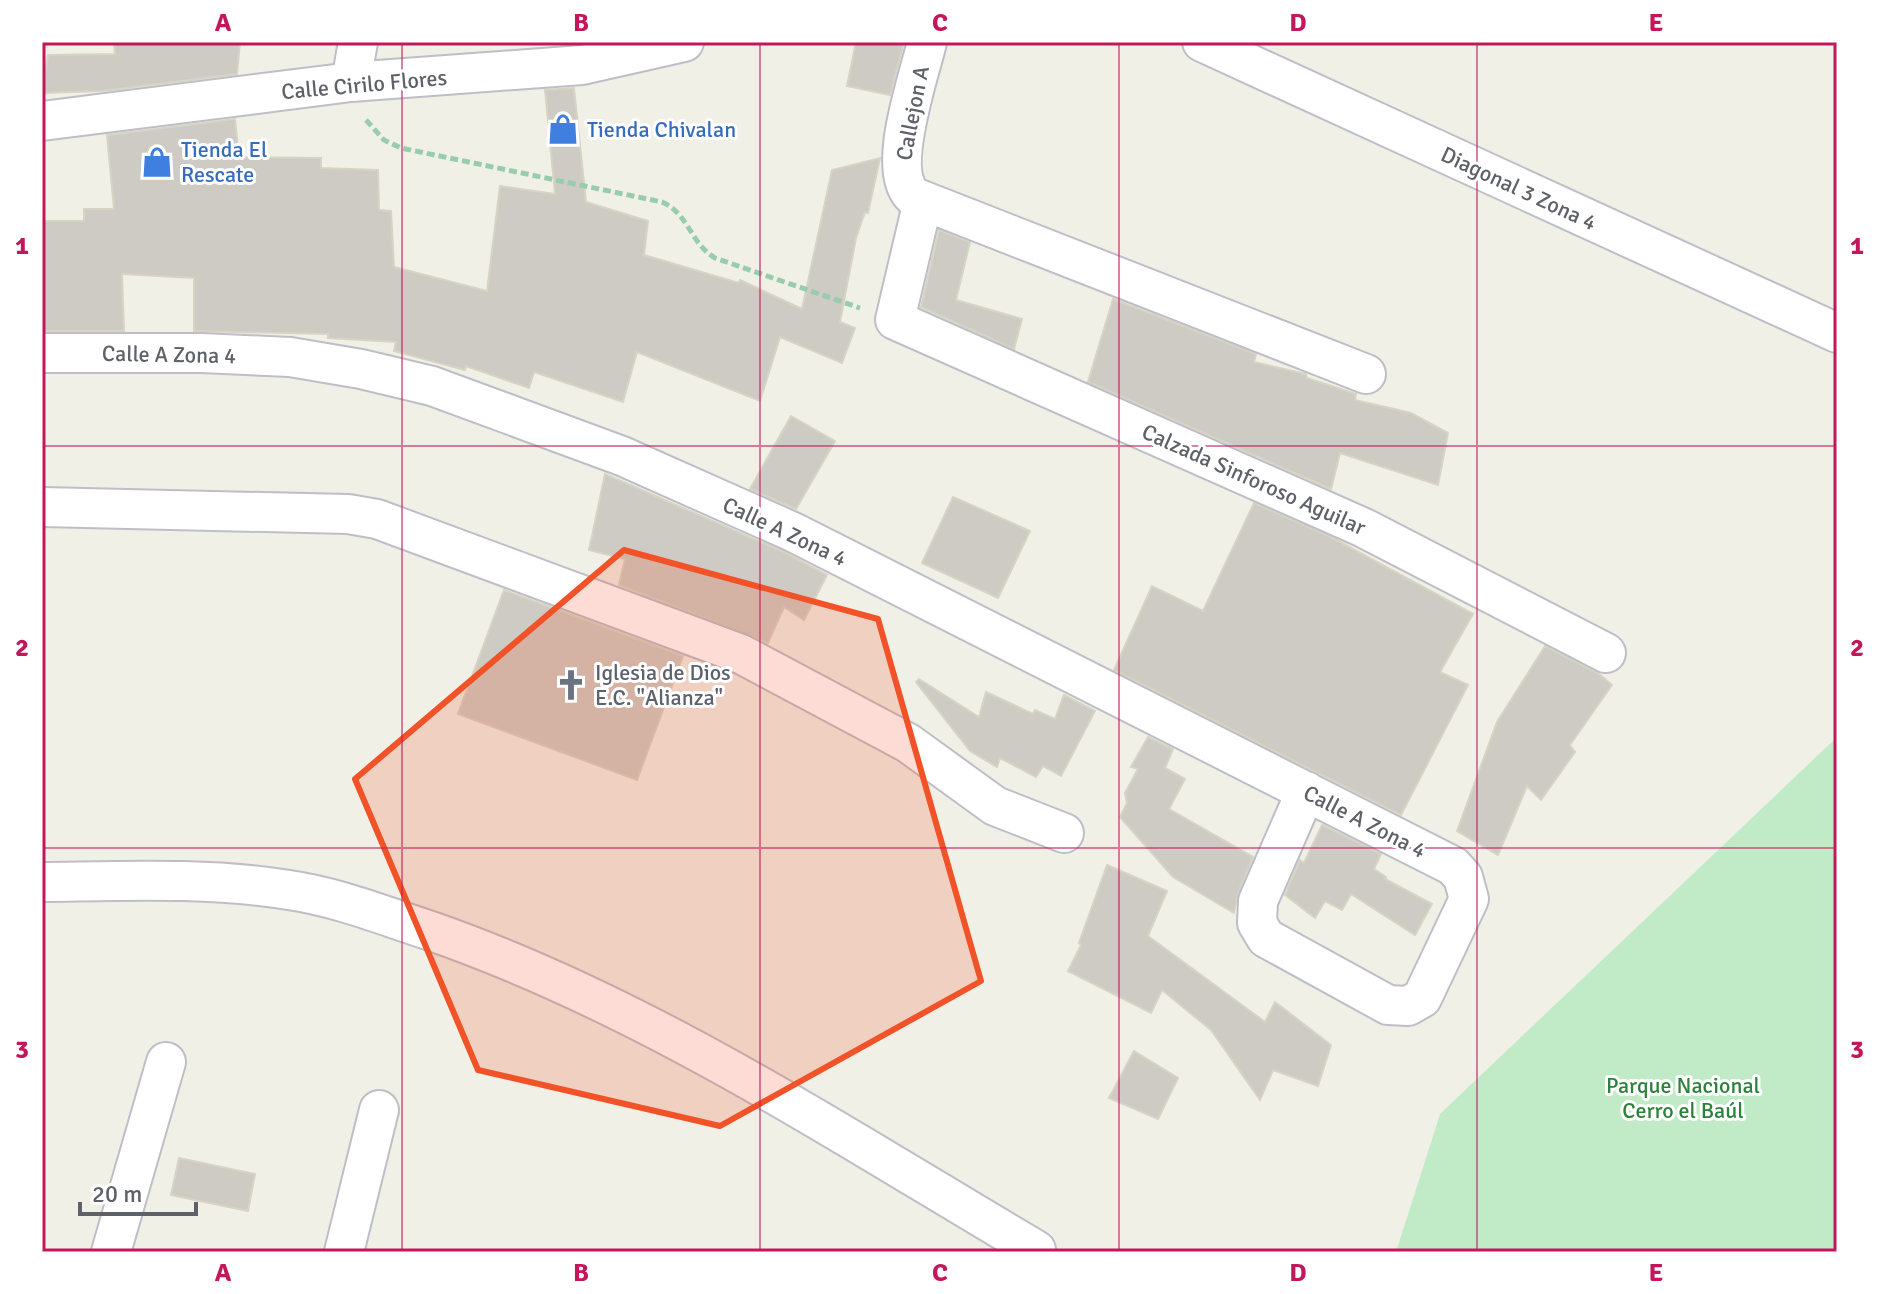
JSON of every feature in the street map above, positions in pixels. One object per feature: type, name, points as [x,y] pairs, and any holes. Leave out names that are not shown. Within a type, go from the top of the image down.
[{"type":"street","points":[[351,82],[358,42]]},
{"type":"street","name":"Calle Cirilo Flores","points":[[42,121],[351,82],[536,71],[582,65],[684,42]]},
{"type":"street","name":"Callejon A","points":[[895,320],[914,193],[902,151],[927,42]]},
{"type":"street","name":"Diagonal 3 Zona 4","points":[[1202,42],[1837,333]]},
{"type":"street","points":[[914,193],[1366,374]]},
{"type":"street","name":"Calzada Sinforoso Aguilar","points":[[895,320],[1364,528],[1606,653]]},
{"type":"street","name":"Calle A Zona 4","points":[[42,353],[201,353],[290,357],[361,369],[432,386],[622,456],[793,532],[1306,791],[1453,866],[1468,889],[1466,911],[1422,998],[1408,1006],[1388,1005],[1266,938],[1257,923],[1258,901],[1306,791]]},
{"type":"street","points":[[42,507],[320,513],[377,519],[741,654],[908,743],[995,806],[1064,833]]},
{"type":"street","points":[[42,882],[224,882],[291,890],[348,903],[500,956],[661,1032],[1036,1250]]},
{"type":"street","points":[[111,1252],[166,1062]]},
{"type":"street","points":[[344,1252],[379,1110]]},
{"type":"path","points":[[351,82],[370,127],[401,148],[662,202],[681,214],[696,243],[715,258],[895,320]]},
{"type":"highlighted area","points":[[624,550],[878,619],[981,981],[720,1126],[478,1070],[355,779]]},
{"type":"green space","name":"Parque Nacional Cerro el Baúl","points":[[1837,737],[1837,1252],[1396,1252],[1440,1114]]},
{"type":"building","points":[[240,42],[237,74],[102,91],[42,93],[48,55],[115,54],[114,44]]},
{"type":"building","points":[[856,42],[904,42],[890,95],[847,86]]},
{"type":"building","points":[[574,88],[586,202],[648,221],[644,255],[739,283],[740,280],[802,309],[832,170],[880,158],[868,213],[865,212],[856,238],[840,322],[855,328],[842,363],[780,337],[760,401],[637,352],[623,402],[534,372],[529,388],[466,366],[465,370],[394,351],[396,342],[328,338],[328,334],[194,331],[194,278],[122,274],[124,331],[42,331],[42,221],[84,221],[84,209],[114,209],[107,135],[235,119],[239,157],[321,158],[321,168],[378,170],[379,210],[391,211],[394,267],[487,291],[500,186],[555,194],[545,90]]},
{"type":"building","points":[[939,230],[970,242],[956,300],[1022,319],[1014,349],[921,307]]},
{"type":"building","points":[[1113,299],[1256,354],[1254,362],[1306,374],[1307,378],[1356,394],[1355,400],[1411,413],[1448,433],[1438,485],[1340,453],[1331,489],[1088,382]]},
{"type":"building","points":[[791,416],[835,441],[796,509],[750,489]]},
{"type":"building","points":[[605,474],[784,552],[827,575],[804,620],[784,607],[768,643],[619,585],[625,559],[589,550]]},
{"type":"building","points":[[953,497],[1030,531],[998,598],[922,563]]},
{"type":"building","points":[[1254,503],[1329,536],[1473,614],[1440,672],[1468,685],[1401,815],[1114,670],[1152,586],[1203,611]]},
{"type":"building","name":"Iglesia de Dios E.C. \"Alianza\"","points":[[504,590],[683,656],[637,780],[458,714]]},
{"type":"building","points":[[1545,646],[1598,673],[1612,685],[1570,745],[1575,752],[1541,800],[1527,786],[1498,855],[1457,831],[1497,722]]},
{"type":"building","points":[[919,679],[979,717],[986,692],[1033,714],[1035,710],[1055,719],[1064,695],[1095,711],[1061,776],[1043,766],[1036,777],[1000,758],[997,767],[970,751],[916,682]]},
{"type":"building","points":[[1148,737],[1173,749],[1165,768],[1185,779],[1169,809],[1253,857],[1238,893],[1234,913],[1173,877],[1120,817],[1127,803],[1125,793],[1138,769],[1131,767]]},
{"type":"building","points":[[1322,825],[1381,854],[1374,869],[1385,879],[1432,904],[1415,935],[1351,894],[1342,910],[1325,901],[1315,918],[1285,895],[1300,860],[1304,863]]},
{"type":"building","points":[[1107,865],[1167,891],[1148,936],[1265,1022],[1275,1002],[1331,1045],[1318,1086],[1273,1070],[1260,1100],[1211,1030],[1162,990],[1151,1013],[1068,971],[1081,945],[1079,943]]},
{"type":"building","points":[[1134,1051],[1178,1078],[1158,1119],[1109,1098]]},
{"type":"building","points":[[179,1158],[255,1174],[248,1211],[171,1195]]},
{"type":"place","name":"Tienda Chivalan","points":[[563,129]]},
{"type":"place","name":"Tienda El Rescate","points":[[157,162]]},
{"type":"place","name":"Iglesia de Dios E.C. \"Alianza\"","points":[[571,685]]}]
